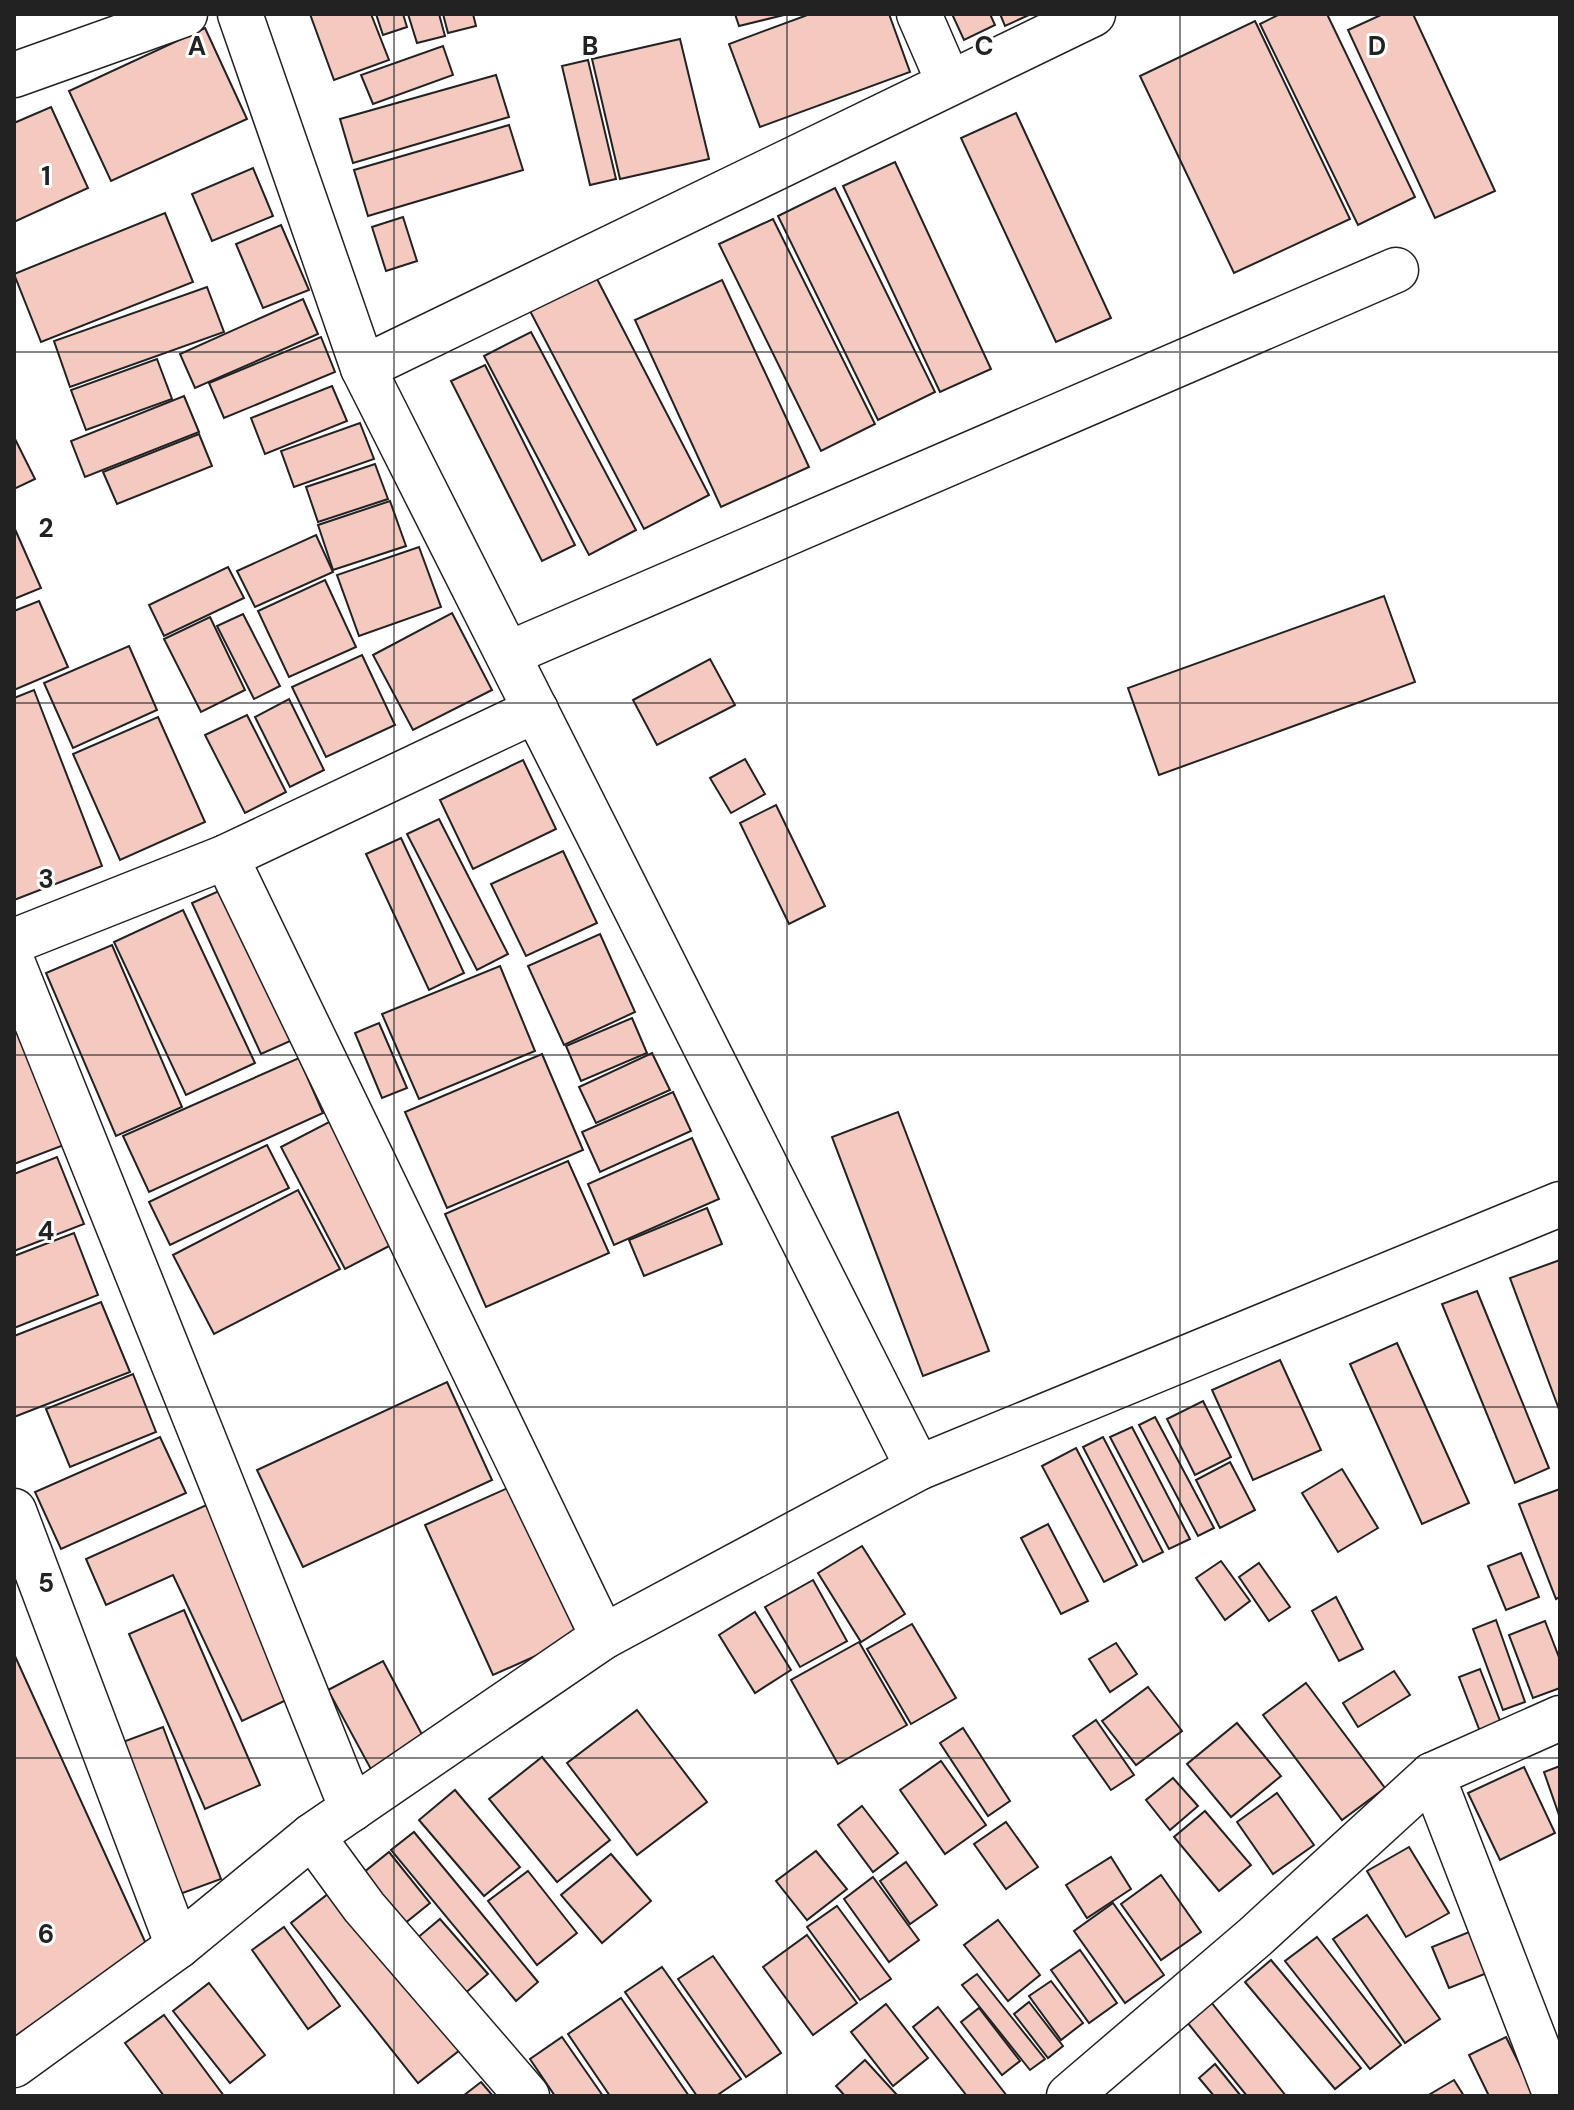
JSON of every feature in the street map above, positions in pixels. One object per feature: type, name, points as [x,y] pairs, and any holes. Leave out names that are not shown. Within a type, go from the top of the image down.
[{"type":"street","points":[[14,75],[185,14]]},
{"type":"street","points":[[240,14],[363,368],[918,1468]]},
{"type":"street","points":[[919,14],[949,83]]},
{"type":"street","points":[[363,368],[1093,14]]},
{"type":"street","points":[[508,654],[1396,270]]},
{"type":"street","points":[[14,941],[226,857],[536,710]]},
{"type":"street","points":[[226,857],[603,1637]]},
{"type":"street","points":[[14,966],[352,1809]]},
{"type":"street","points":[[14,2065],[178,1946],[312,1836],[603,1637],[918,1468],[1560,1204]]},
{"type":"street","points":[[14,1511],[178,1946]]},
{"type":"street","points":[[1069,2096],[1255,1937],[1432,1775],[1560,1718]]},
{"type":"street","points":[[1432,1775],[1556,2096]]},
{"type":"street","points":[[312,1836],[364,1907],[527,2096]]},
{"type":"building","points":[[310,14],[371,14],[389,60],[334,80]]},
{"type":"building","points":[[376,14],[403,14],[407,27],[383,35]]},
{"type":"building","points":[[408,14],[439,14],[445,36],[417,43]]},
{"type":"building","points":[[443,14],[473,14],[476,26],[448,33]]},
{"type":"building","points":[[735,14],[788,14],[739,26]]},
{"type":"building","points":[[810,14],[889,14],[910,72],[760,127],[729,44]]},
{"type":"building","points":[[952,14],[990,14],[995,25],[964,40]]},
{"type":"building","points":[[1000,14],[1031,14],[1005,26]]},
{"type":"building","points":[[1280,14],[1327,14],[1415,197],[1358,225],[1260,24]]},
{"type":"building","points":[[1383,14],[1413,14],[1495,191],[1435,218],[1348,30]]},
{"type":"building","points":[[1255,21],[1350,219],[1234,273],[1140,76]]},
{"type":"building","points":[[205,28],[247,119],[111,181],[69,91]]},
{"type":"building","points":[[680,39],[709,159],[620,179],[592,59]]},
{"type":"building","points":[[443,46],[453,75],[373,104],[361,75]]},
{"type":"building","points":[[588,60],[616,179],[590,185],[562,66]]},
{"type":"building","points":[[496,75],[509,117],[353,163],[340,119]]},
{"type":"building","points":[[51,107],[88,188],[14,222],[14,123]]},
{"type":"building","points":[[1016,113],[1111,318],[1056,342],[961,138]]},
{"type":"building","points":[[509,125],[523,170],[368,216],[354,170]]},
{"type":"building","points":[[895,162],[991,369],[940,392],[843,186]]},
{"type":"building","points":[[253,168],[273,216],[212,241],[192,194]]},
{"type":"building","points":[[835,188],[935,392],[878,420],[778,216]]},
{"type":"building","points":[[165,213],[193,282],[41,342],[14,274]]},
{"type":"building","points":[[403,217],[417,261],[386,271],[372,227]]},
{"type":"building","points":[[773,219],[875,424],[821,451],[719,244]]},
{"type":"building","points":[[281,225],[309,290],[263,308],[236,244]]},
{"type":"building","points":[[596,277],[709,495],[644,529],[530,311]]},
{"type":"building","points":[[722,280],[809,467],[721,507],[635,320]]},
{"type":"building","points":[[207,287],[224,332],[70,387],[54,341]]},
{"type":"building","points":[[303,299],[318,334],[195,388],[180,354]]},
{"type":"building","points":[[531,332],[636,530],[589,555],[484,356]]},
{"type":"building","points":[[321,337],[335,372],[224,418],[209,383]]},
{"type":"building","points":[[157,359],[172,399],[86,430],[71,390]]},
{"type":"building","points":[[485,365],[575,545],[542,561],[451,381]]},
{"type":"building","points":[[332,386],[347,421],[265,454],[251,418]]},
{"type":"building","points":[[184,396],[199,432],[85,477],[71,441]]},
{"type":"building","points":[[360,423],[374,459],[294,487],[281,451]]},
{"type":"building","points":[[199,434],[212,466],[117,504],[103,472]]},
{"type":"building","points":[[14,437],[35,479],[14,489]]},
{"type":"building","points":[[375,464],[388,499],[318,522],[306,487]]},
{"type":"building","points":[[390,501],[406,546],[333,570],[318,525]]},
{"type":"building","points":[[14,527],[41,588],[14,599]]},
{"type":"building","points":[[316,535],[333,572],[255,607],[237,571]]},
{"type":"building","points":[[419,547],[441,607],[359,636],[337,575]]},
{"type":"building","points":[[228,567],[244,598],[164,636],[149,605]]},
{"type":"building","points":[[325,580],[356,647],[289,677],[258,611]]},
{"type":"building","points":[[1384,596],[1415,682],[1159,775],[1128,688]]},
{"type":"building","points":[[39,601],[68,667],[14,690],[14,611]]},
{"type":"building","points":[[452,613],[492,690],[413,730],[373,655]]},
{"type":"building","points":[[243,614],[280,686],[254,699],[217,626]]},
{"type":"building","points":[[210,617],[245,690],[201,712],[164,639]]},
{"type":"building","points":[[129,646],[157,710],[73,748],[44,683]]},
{"type":"building","points":[[362,655],[395,725],[326,757],[292,687]]},
{"type":"building","points":[[710,659],[735,705],[657,745],[633,700]]},
{"type":"building","points":[[34,690],[102,866],[14,900],[14,698]]},
{"type":"building","points":[[289,699],[324,770],[290,787],[255,717]]},
{"type":"building","points":[[247,715],[286,792],[245,813],[205,735]]},
{"type":"building","points":[[158,717],[205,822],[120,860],[73,754]]},
{"type":"building","points":[[745,759],[765,794],[731,813],[710,778]]},
{"type":"building","points":[[523,760],[556,829],[473,869],[440,800]]},
{"type":"building","points":[[776,805],[825,906],[789,924],[740,823]]},
{"type":"building","points":[[439,819],[508,954],[477,970],[407,834]]},
{"type":"building","points":[[401,838],[464,973],[429,990],[366,854]]},
{"type":"building","points":[[563,851],[597,923],[526,956],[491,884]]},
{"type":"building","points":[[237,883],[306,1034],[261,1054],[192,903]]},
{"type":"building","points":[[183,910],[255,1063],[186,1095],[114,942]]},
{"type":"building","points":[[600,934],[635,1012],[564,1045],[528,966]]},
{"type":"building","points":[[112,945],[182,1107],[116,1136],[46,973]]},
{"type":"building","points":[[500,966],[535,1051],[419,1099],[382,1014]]},
{"type":"building","points":[[632,1018],[647,1053],[581,1081],[566,1046]]},
{"type":"building","points":[[14,1021],[64,1145],[14,1164]]},
{"type":"building","points":[[379,1023],[407,1088],[382,1098],[355,1033]]},
{"type":"building","points":[[652,1053],[670,1090],[596,1123],[579,1087]]},
{"type":"building","points":[[542,1054],[583,1150],[447,1208],[405,1112]]},
{"type":"building","points":[[299,1058],[323,1113],[149,1192],[123,1136]]},
{"type":"building","points":[[673,1092],[691,1131],[600,1172],[582,1132]]},
{"type":"building","points":[[898,1112],[989,1351],[923,1376],[832,1137]]},
{"type":"building","points":[[331,1121],[395,1243],[345,1269],[281,1147]]},
{"type":"building","points":[[692,1138],[719,1199],[614,1245],[588,1184]]},
{"type":"building","points":[[267,1145],[289,1188],[170,1245],[149,1202]]},
{"type":"building","points":[[57,1157],[84,1224],[14,1251],[14,1174]]},
{"type":"building","points":[[568,1161],[609,1253],[486,1307],[445,1214]]},
{"type":"building","points":[[298,1190],[340,1269],[214,1334],[173,1255]]},
{"type":"building","points":[[707,1208],[722,1244],[644,1276],[629,1240]]},
{"type":"building","points":[[74,1233],[98,1295],[14,1328],[14,1256]]},
{"type":"building","points":[[1560,1260],[1560,1412],[1510,1278]]},
{"type":"building","points":[[1477,1291],[1549,1468],[1515,1483],[1442,1304]]},
{"type":"building","points":[[101,1302],[130,1372],[14,1417],[14,1336]]},
{"type":"building","points":[[1397,1343],[1469,1503],[1422,1524],[1350,1364]]},
{"type":"building","points":[[1280,1360],[1321,1450],[1253,1480],[1212,1390]]},
{"type":"building","points":[[133,1374],[156,1432],[70,1467],[46,1409]]},
{"type":"building","points":[[447,1382],[492,1480],[303,1567],[257,1470]]},
{"type":"building","points":[[1203,1401],[1231,1457],[1195,1475],[1167,1419]]},
{"type":"building","points":[[1155,1417],[1214,1528],[1198,1536],[1139,1425]]},
{"type":"building","points":[[1132,1427],[1190,1539],[1169,1549],[1110,1437]]},
{"type":"building","points":[[160,1437],[186,1493],[61,1549],[35,1492]]},
{"type":"building","points":[[1103,1437],[1163,1552],[1143,1562],[1083,1447]]},
{"type":"building","points":[[1076,1448],[1137,1565],[1104,1582],[1042,1466]]},
{"type":"building","points":[[1230,1462],[1255,1510],[1220,1528],[1196,1480]]},
{"type":"building","points":[[1342,1469],[1378,1528],[1338,1552],[1302,1493]]},
{"type":"building","points":[[510,1487],[578,1637],[493,1675],[425,1525]]},
{"type":"building","points":[[1560,1489],[1560,1597],[1556,1599],[1519,1504]]},
{"type":"building","points":[[211,1503],[299,1694],[242,1721],[173,1575],[106,1605],[86,1559]]},
{"type":"building","points":[[1048,1524],[1088,1601],[1061,1614],[1021,1538]]},
{"type":"building","points":[[862,1546],[905,1614],[861,1642],[818,1573]]},
{"type":"building","points":[[1521,1553],[1539,1597],[1506,1610],[1488,1566]]},
{"type":"building","points":[[1221,1561],[1250,1601],[1225,1620],[1196,1578]]},
{"type":"building","points":[[1259,1563],[1290,1607],[1269,1621],[1239,1577]]},
{"type":"building","points":[[813,1580],[847,1641],[800,1667],[765,1607]]},
{"type":"building","points":[[1336,1597],[1363,1649],[1339,1661],[1312,1611]]},
{"type":"building","points":[[184,1610],[260,1785],[205,1809],[129,1634]]},
{"type":"building","points":[[755,1612],[791,1670],[755,1693],[719,1635]]},
{"type":"building","points":[[1496,1620],[1525,1702],[1503,1710],[1473,1629]]},
{"type":"building","points":[[1545,1621],[1560,1660],[1560,1688],[1533,1698],[1509,1635]]},
{"type":"building","points":[[912,1624],[956,1698],[911,1724],[867,1649]]},
{"type":"building","points":[[859,1642],[907,1725],[838,1764],[791,1680]]},
{"type":"building","points":[[1116,1643],[1137,1674],[1110,1692],[1089,1659]]},
{"type":"building","points":[[14,1654],[147,1946],[14,2037]]},
{"type":"building","points":[[383,1661],[427,1744],[373,1773],[328,1690]]},
{"type":"building","points":[[1480,1669],[1507,1739],[1486,1747],[1459,1677]]},
{"type":"building","points":[[1394,1671],[1410,1695],[1358,1727],[1343,1703]]},
{"type":"building","points":[[1306,1683],[1385,1788],[1342,1820],[1263,1715]]},
{"type":"building","points":[[1148,1687],[1182,1731],[1136,1765],[1102,1721]]},
{"type":"building","points":[[637,1710],[707,1802],[637,1855],[567,1763]]},
{"type":"building","points":[[1096,1720],[1134,1775],[1111,1790],[1073,1736]]},
{"type":"building","points":[[1237,1723],[1281,1776],[1231,1817],[1187,1764]]},
{"type":"building","points":[[163,1727],[221,1879],[169,1898],[112,1746]]},
{"type":"building","points":[[963,1728],[1010,1801],[988,1816],[940,1743]]},
{"type":"building","points":[[542,1757],[610,1840],[557,1882],[489,1799]]},
{"type":"building","points":[[941,1761],[986,1825],[945,1854],[900,1790]]},
{"type":"building","points":[[1560,1766],[1560,1818],[1544,1772]]},
{"type":"building","points":[[1524,1767],[1555,1833],[1500,1860],[1468,1793]]},
{"type":"building","points":[[1173,1778],[1198,1806],[1170,1830],[1146,1800]]},
{"type":"building","points":[[455,1790],[520,1867],[484,1896],[419,1820]]},
{"type":"building","points":[[1277,1793],[1314,1845],[1273,1874],[1237,1822]]},
{"type":"building","points":[[862,1806],[898,1853],[873,1872],[838,1825]]},
{"type":"building","points":[[1205,1811],[1251,1865],[1219,1891],[1174,1837]]},
{"type":"building","points":[[1006,1822],[1038,1867],[1006,1889],[974,1844]]},
{"type":"building","points":[[414,1832],[538,1982],[516,2001],[391,1850]]},
{"type":"building","points":[[1409,1847],[1449,1913],[1406,1937],[1367,1871]]},
{"type":"building","points":[[816,1851],[847,1889],[807,1920],[776,1881]]},
{"type":"building","points":[[389,1852],[430,1903],[404,1924],[363,1873]]},
{"type":"building","points":[[611,1854],[651,1901],[602,1943],[561,1895]]},
{"type":"building","points":[[1111,1857],[1131,1889],[1087,1918],[1066,1885]]},
{"type":"building","points":[[906,1862],[937,1905],[910,1924],[880,1881]]},
{"type":"building","points":[[528,1871],[577,1933],[537,1965],[488,1901]]},
{"type":"building","points":[[1161,1875],[1201,1932],[1161,1960],[1121,1904]]},
{"type":"building","points":[[873,1877],[919,1940],[889,1962],[844,1899]]},
{"type":"building","points":[[338,1886],[465,2046],[418,2083],[291,1923]]},
{"type":"building","points":[[1113,1903],[1164,1975],[1125,2003],[1074,1931]]},
{"type":"building","points":[[837,1906],[891,1979],[860,2000],[807,1927]]},
{"type":"building","points":[[1367,1915],[1440,2019],[1405,2043],[1333,1939]]},
{"type":"building","points":[[440,1919],[488,1974],[464,1994],[416,1939]]},
{"type":"building","points":[[998,1920],[1040,1975],[1008,2001],[964,1945]]},
{"type":"building","points":[[1484,1926],[1500,1968],[1449,1988],[1432,1947]]},
{"type":"building","points":[[284,1927],[340,2006],[308,2029],[252,1950]]},
{"type":"building","points":[[807,1935],[857,2003],[813,2035],[763,1967]]},
{"type":"building","points":[[1317,1937],[1401,2045],[1370,2069],[1285,1961]]},
{"type":"building","points":[[1080,1950],[1117,2003],[1089,2023],[1051,1970]]},
{"type":"building","points":[[713,1956],[781,2053],[746,2077],[678,1979]]},
{"type":"building","points":[[1271,1960],[1361,2068],[1335,2089],[1245,1982]]},
{"type":"building","points":[[662,1967],[741,2079],[716,2096],[697,2096],[625,1992]]},
{"type":"building","points":[[977,1974],[1045,2059],[1030,2070],[962,1985]]},
{"type":"building","points":[[1051,1981],[1083,2023],[1061,2040],[1029,1996]]},
{"type":"building","points":[[209,1983],[265,2055],[230,2083],[173,2011]]},
{"type":"building","points":[[1207,1997],[1286,2096],[1247,2096],[1182,2016]]},
{"type":"building","points":[[621,1998],[689,2096],[610,2096],[568,2034]]},
{"type":"building","points":[[1029,2002],[1063,2046],[1048,2058],[1014,2014]]},
{"type":"building","points":[[886,2004],[928,2058],[893,2086],[851,2032]]},
{"type":"building","points":[[938,2007],[1007,2096],[967,2096],[913,2027]]},
{"type":"building","points":[[979,2008],[1020,2061],[1002,2075],[961,2022]]},
{"type":"building","points":[[164,2015],[224,2096],[164,2096],[125,2043]]},
{"type":"building","points":[[562,2037],[603,2096],[555,2096],[530,2059]]},
{"type":"building","points":[[1506,2037],[1535,2096],[1489,2096],[1469,2055]]},
{"type":"building","points":[[865,2060],[898,2096],[845,2096],[836,2086]]},
{"type":"building","points":[[1215,2064],[1241,2096],[1214,2096],[1199,2078]]},
{"type":"building","points":[[1454,2080],[1464,2096],[1427,2096]]},
{"type":"building","points":[[481,2082],[493,2096],[463,2096]]}]
